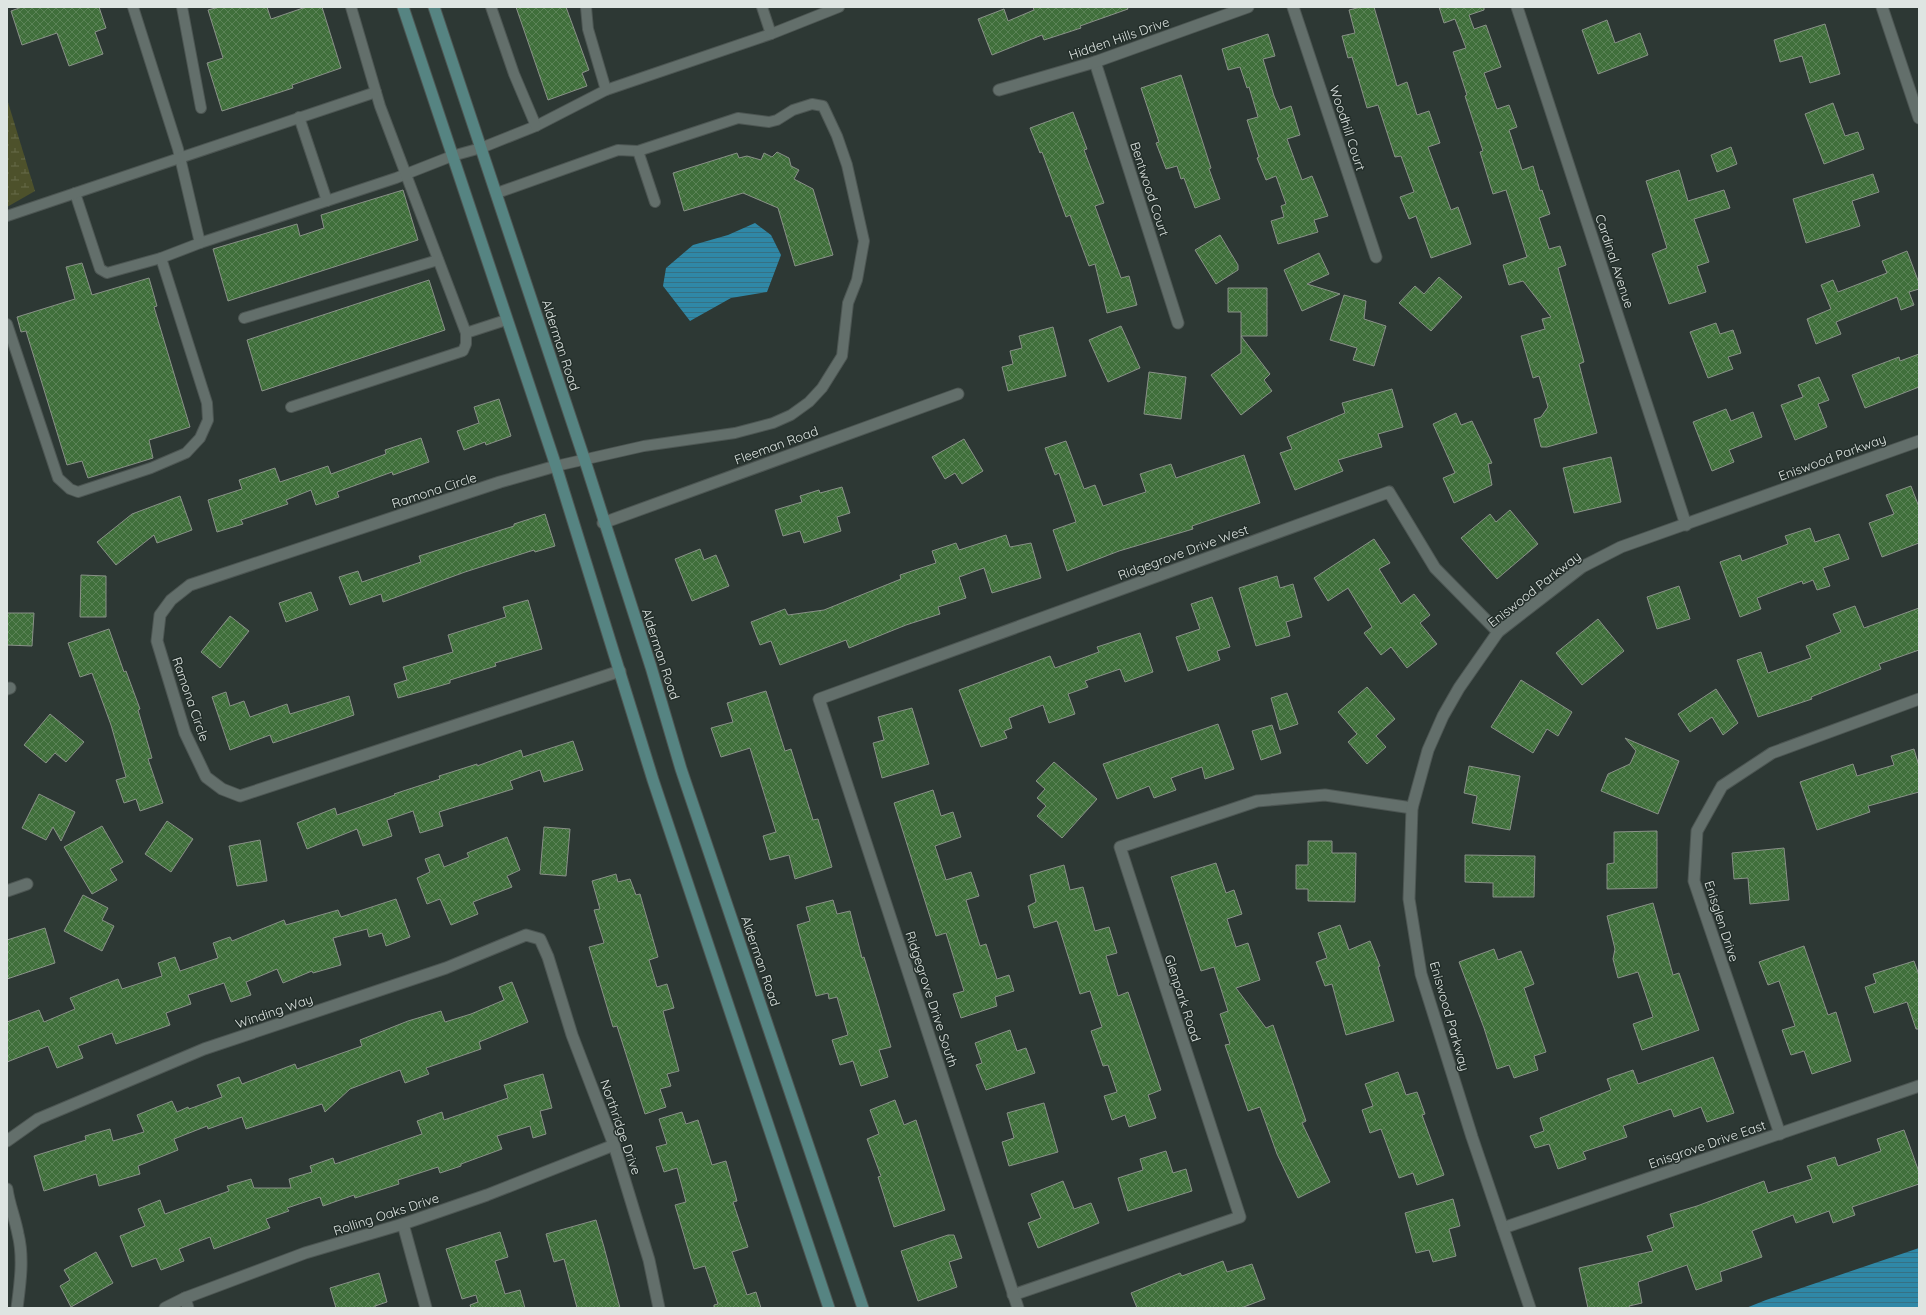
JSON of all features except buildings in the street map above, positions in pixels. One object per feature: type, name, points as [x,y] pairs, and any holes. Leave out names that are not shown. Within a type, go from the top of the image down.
[{"type":"main road","points":[[403,7],[506,320],[556,466],[653,780],[829,1308]]},
{"type":"main road","name":"Alderman Road","points":[[434,7],[497,193],[584,459],[603,523],[651,667],[681,769],[863,1308]]},
{"type":"street","name":"Hidden Hills Drive","points":[[999,90],[1095,62],[1248,7]]},
{"type":"street","name":"Woodhill Court","points":[[1293,7],[1376,257]]},
{"type":"street","name":"Cardinal Avenue","points":[[1517,7],[1686,525]]},
{"type":"street","points":[[1882,7],[1919,118]]},
{"type":"street","name":"Bentwood Court","points":[[1095,62],[1178,323]]},
{"type":"street","name":"Fleeman Road","points":[[603,523],[958,394]]},
{"type":"street","name":"Eniswood Parkway","points":[[1530,1308],[1472,1137],[1421,974],[1409,899],[1412,808],[1428,750],[1443,716],[1459,688],[1498,632],[1582,567],[1621,547],[1919,441]]},
{"type":"street","name":"Ramona Circle","points":[[556,466],[500,482],[190,585],[171,600],[160,615],[157,640],[185,733],[206,776],[222,789],[240,796],[620,671]]},
{"type":"street","name":"Ridgegrove Drive West","points":[[819,699],[1389,492],[1435,568],[1498,632]]},
{"type":"street","name":"Ridgegrove Drive South","points":[[819,699],[1018,1308]]},
{"type":"street","name":"Enisglen Drive","points":[[1780,1134],[1694,881],[1697,831],[1722,786],[1772,753],[1919,699]]},
{"type":"street","name":"Glenpark Road","points":[[1014,1295],[1240,1217],[1120,846],[1257,801],[1325,795],[1412,808]]},
{"type":"street","points":[[7,891],[27,884]]},
{"type":"street","name":"Winding Way","points":[[7,1141],[38,1119],[204,1050],[446,968],[526,935],[540,939],[548,957]]},
{"type":"street","name":"Northridge Drive","points":[[548,957],[572,1035],[614,1145],[649,1260],[659,1308]]},
{"type":"street","name":"Enisgrove Drive East","points":[[1503,1228],[1919,1086]]},
{"type":"street","name":"Rolling Oaks Drive","points":[[165,1308],[186,1303],[305,1253],[403,1224],[487,1195],[614,1145]]},
{"type":"street","points":[[7,1189],[10,1209],[19,1235],[22,1275],[17,1308]]},
{"type":"street","points":[[403,1224],[426,1308]]},
{"type":"lane","points":[[133,7],[180,158],[200,243]]},
{"type":"lane","points":[[182,7],[201,108]]},
{"type":"lane","points":[[291,407],[463,351],[466,344],[466,333],[376,92],[351,7]]},
{"type":"lane","points":[[491,7],[514,74],[536,126]]},
{"type":"lane","points":[[586,7],[588,29],[606,90]]},
{"type":"lane","points":[[762,7],[771,34]]},
{"type":"lane","points":[[75,193],[100,269],[107,273],[161,258],[200,243],[406,174],[452,156],[481,148],[536,126],[606,90],[771,34],[839,7]]},
{"type":"lane","points":[[7,216],[376,92]]},
{"type":"lane","points":[[497,193],[618,150],[638,151],[738,118],[769,122],[777,120],[792,110],[812,104],[823,106],[837,136],[847,165],[864,241],[857,280],[848,303],[842,356],[822,388],[809,402],[791,415],[773,423],[735,433],[644,446],[556,466]]},
{"type":"lane","points":[[299,117],[327,201]]},
{"type":"lane","points":[[638,151],[655,202]]},
{"type":"lane","points":[[7,324],[58,478],[70,489],[78,492],[165,462],[186,453],[200,438],[208,420],[207,402],[161,258]]},
{"type":"lane","points":[[244,318],[438,260]]},
{"type":"lane","points":[[466,333],[506,320]]},
{"type":"green space","points":[[7,99],[35,191],[7,207]]},
{"type":"water","points":[[755,223],[771,235],[781,255],[767,292],[731,298],[690,321],[663,286],[666,268],[693,245],[728,235]]},
{"type":"water","points":[[1919,1248],[1919,1308],[1746,1308],[1766,1300]]}]
